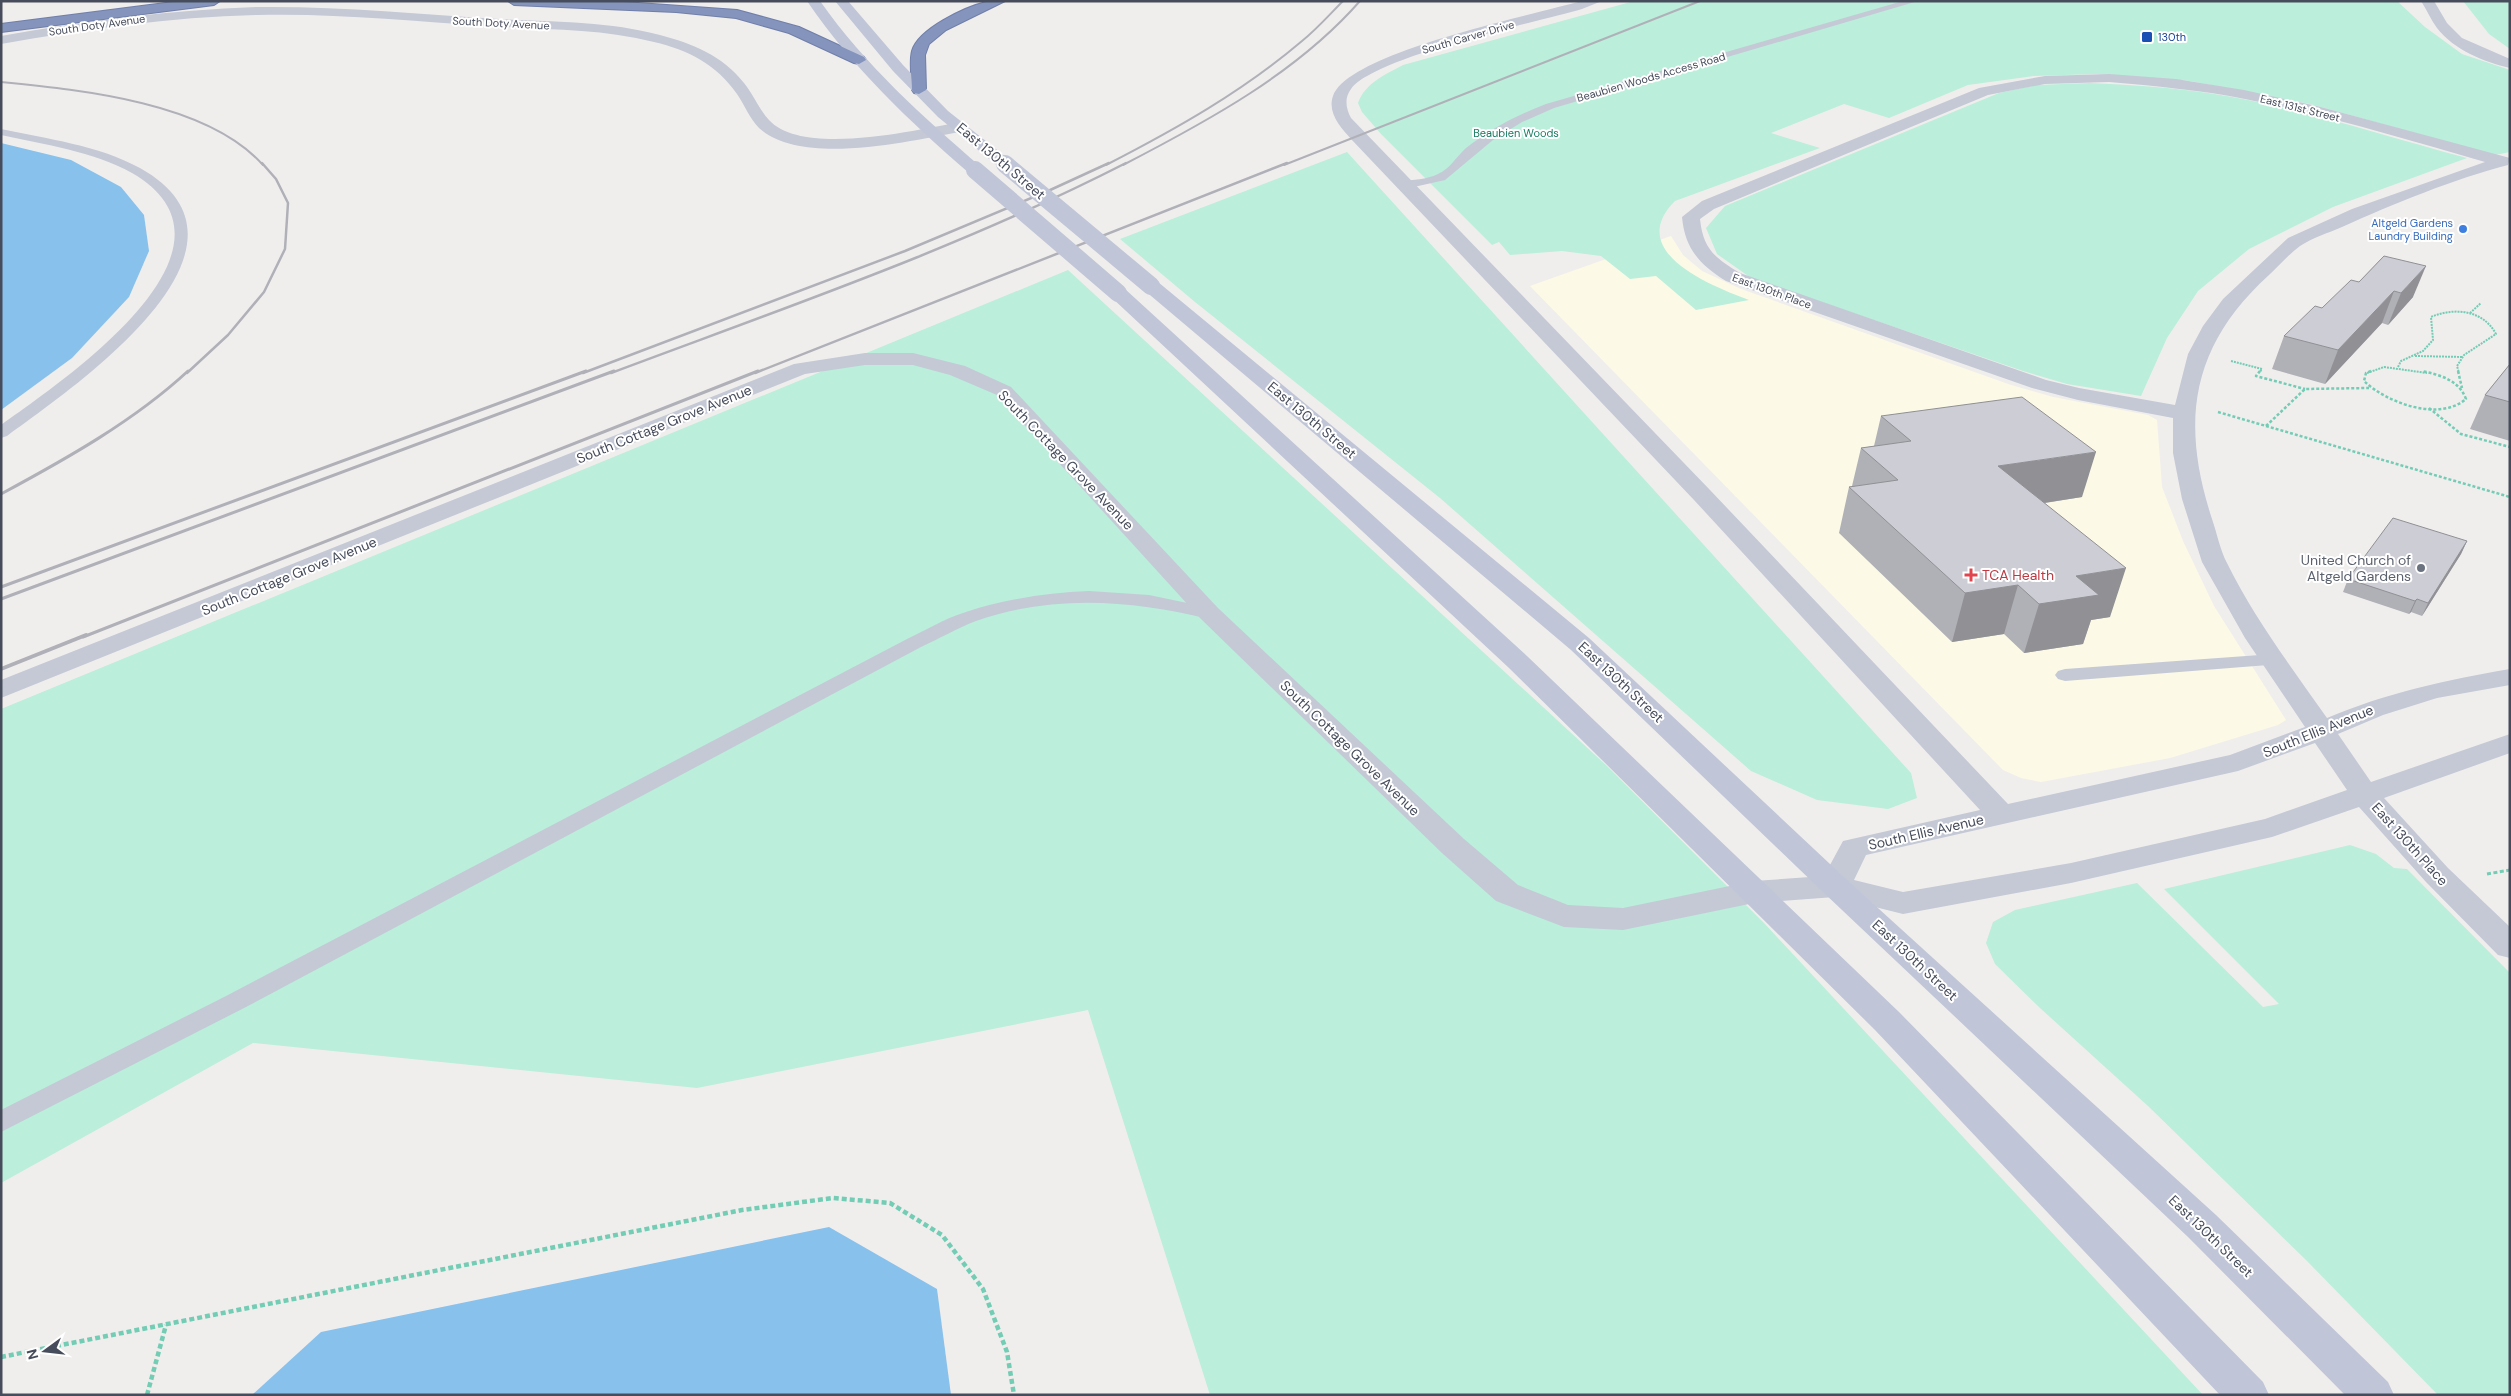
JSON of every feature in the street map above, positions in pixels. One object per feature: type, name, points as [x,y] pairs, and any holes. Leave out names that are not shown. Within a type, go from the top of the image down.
[{"type":"highway","points":[[1,27],[128,1]]},
{"type":"highway","points":[[1,27],[214,1]]},
{"type":"highway","points":[[514,1],[694,9],[737,14],[794,30],[859,60]]},
{"type":"highway","points":[[919,90],[919,48],[927,39],[957,19],[999,1]]},
{"type":"main road","name":"East 130th Street","points":[[813,1],[842,42],[896,102],[1118,293],[1518,662],[1887,1021],[2248,1395]]},
{"type":"main road","name":"East 130th Street","points":[[842,1],[892,62],[942,114],[960,126],[1580,644],[1835,886],[2202,1226],[2374,1395]]},
{"type":"street","name":"South Carver Drive","points":[[1405,185],[1345,123],[1339,110],[1339,98],[1345,86],[1357,76],[1412,52],[1596,1]]},
{"type":"street","points":[[2427,1],[2444,28],[2455,38],[2473,49],[2510,64]]},
{"type":"street","name":"South Doty Avenue","points":[[1,40],[148,18],[258,11],[326,12],[599,30],[664,41],[705,55],[728,72],[764,124],[770,130],[783,136],[822,143],[859,143],[960,126]]},
{"type":"street","name":"East 131st Street","points":[[2095,78],[2172,83],[2251,96],[2293,105],[2506,161]]},
{"type":"street","name":"East 130th Place","points":[[2095,78],[2030,81],[1984,91],[1708,204],[1691,217],[1696,248],[1712,264],[1733,277],[2039,384],[2078,394],[2184,414]]},
{"type":"street","name":"East 130th Place","points":[[2506,161],[2391,200],[2294,242],[2230,302],[2198,354],[2184,414],[2184,453],[2194,499],[2214,562],[2258,638],[2365,795],[2436,875],[2510,947]]},
{"type":"street","points":[[1405,185],[1702,495],[2001,815]]},
{"type":"street","name":"South Cottage Grove Avenue","points":[[1,690],[801,368],[865,360],[902,359],[928,361],[976,377],[1004,391],[1209,613],[1453,846],[1507,893],[1564,916],[1623,919],[1754,892],[1835,886]]},
{"type":"street","name":"South Ellis Avenue","points":[[1835,886],[1854,848],[2238,762],[2321,731],[2373,708],[2416,696],[2510,677]]},
{"type":"street","points":[[1835,886],[1903,903],[2071,873],[2272,827],[2510,743]]},
{"type":"lane","name":"Beaubien Woods Access Road","points":[[1405,185],[1432,182],[1448,174],[1468,152],[1495,133],[1524,116],[1550,106],[1914,1]]},
{"type":"lane","points":[[1,132],[91,152],[136,171],[168,196],[181,224],[180,249],[171,276],[127,332],[88,369],[1,433]]},
{"type":"lane","points":[[1,1122],[237,1001],[914,643],[969,617],[1022,602],[1064,596],[1124,597],[1171,603],[1209,613]]},
{"type":"lane","points":[[2065,675],[2274,660]]},
{"type":"path","points":[[2470,314],[2481,303]]},
{"type":"path","points":[[2398,367],[2401,360],[2423,351],[2433,340],[2431,317],[2446,311],[2470,314],[2488,321],[2496,334],[2476,345],[2463,357],[2457,366],[2462,390]]},
{"type":"path","points":[[2412,356],[2463,357]]},
{"type":"path","points":[[2230,361],[2262,369],[2256,376],[2305,389],[2369,388]]},
{"type":"path","points":[[2384,367],[2398,367],[2436,375],[2462,390],[2466,395],[2463,403],[2450,407],[2428,408],[2392,400],[2369,388],[2364,381],[2366,373],[2384,367]]},
{"type":"path","points":[[2266,426],[2305,389]]},
{"type":"path","points":[[2428,408],[2461,434],[2510,448]]},
{"type":"path","points":[[2218,412],[2510,498]]},
{"type":"path","points":[[1,1357],[742,1210],[833,1198],[890,1203],[942,1235],[984,1289],[1007,1352],[1014,1395]]},
{"type":"path","points":[[147,1395],[166,1325]]},
{"type":"shaded area","points":[[1671,236],[1683,255],[1702,271],[1741,289],[2011,385],[2053,397],[2148,415],[2157,420],[2162,487],[2183,541],[2214,606],[2286,720],[2278,725],[2170,758],[2041,782],[2021,778],[2003,770],[1530,286]]},
{"type":"green space","name":"Beaubien Woods","points":[[1634,1],[2397,1],[2425,27],[2462,54],[2510,70],[2510,152],[2495,155],[2310,104],[2190,81],[2097,74],[2034,76],[1968,85],[1889,118],[1844,104],[1771,133],[1820,148],[1675,201],[1662,219],[1660,236],[1666,251],[1679,264],[1715,286],[1749,300],[1696,310],[1656,276],[1630,279],[1601,256],[1562,251],[1510,255],[1499,242],[1492,245],[1381,134],[1362,112],[1358,103],[1361,96],[1371,85],[1403,65]]},
{"type":"green space","points":[[2463,1],[2510,1],[2510,49],[2489,34]]},
{"type":"green space","points":[[2090,83],[2179,89],[2273,105],[2467,158],[2333,207],[2249,249],[2198,291],[2167,338],[2141,396],[2067,384],[2023,371],[1751,278],[1717,254],[1706,228],[1725,206],[1999,93],[2036,85]]},
{"type":"green space","points":[[1347,152],[1911,773],[1917,798],[1888,809],[1817,800],[1751,771],[1440,498],[1195,302],[1120,239]]},
{"type":"green space","points":[[1068,270],[1607,766],[1764,923],[2203,1395],[1210,1395],[1088,1010],[697,1088],[253,1043],[1,1183],[1,709]]},
{"type":"green space","points":[[2350,845],[2376,854],[2394,868],[2407,869],[2510,973],[2510,1395],[2438,1395],[2307,1261],[2148,1106],[2040,1008],[1995,964],[1986,943],[1993,922],[2015,910],[2137,883],[2263,1007],[2279,1004],[2164,889]]},
{"type":"water","points":[[1,143],[71,160],[121,187],[144,215],[149,251],[129,297],[72,358],[1,410]]},
{"type":"water","points":[[829,1227],[937,1289],[951,1395],[252,1395],[321,1332]]},
{"type":"building","points":[[2384,256],[2426,266],[2401,293],[2394,291],[2338,350],[2284,336],[2315,306],[2322,308],[2351,280],[2359,282]]},
{"type":"building","points":[[2510,364],[2510,402],[2485,395]]},
{"type":"building","points":[[2022,397],[2096,452],[1998,466],[2126,568],[2076,576],[2099,595],[2039,604],[2018,585],[1965,593],[1849,487],[1898,480],[1861,448],[1911,441],[1881,416]]},
{"type":"building","name":"United Church of Altgeld Gardens","points":[[2393,518],[2467,541],[2428,603],[2417,599],[2415,601],[2348,579]]},
{"type":"railway","points":[[1106,165],[1208,109],[1256,77],[1308,36],[1343,1]]},
{"type":"railway","points":[[1123,165],[1219,113],[1280,73],[1335,27],[1360,1]]},
{"type":"railway","points":[[1284,165],[1700,1]]},
{"type":"railway","points":[[1,82],[104,95],[177,113],[210,127],[239,144],[263,165]]},
{"type":"railway","points":[[187,373],[228,335],[264,292],[285,249],[288,203],[276,179],[262,163]]},
{"type":"railway","points":[[583,373],[905,251],[1048,191],[1109,163]]},
{"type":"railway","points":[[611,373],[936,250],[1000,223],[1126,163]]},
{"type":"railway","points":[[755,373],[1287,163]]},
{"type":"railway","points":[[1,494],[74,453],[122,423],[188,371]]},
{"type":"railway","points":[[1,587],[586,371]]},
{"type":"railway","points":[[1,599],[614,371]]},
{"type":"railway","points":[[83,637],[758,371]]},
{"type":"railway","points":[[1,669],[86,635]]},
{"type":"place","name":"130th","points":[[2147,37]]},
{"type":"place","name":"Altgeld Gardens Laundry Building","points":[[2463,229]]},
{"type":"place","name":"United Church of Altgeld Gardens","points":[[2421,568]]},
{"type":"place","name":"TCA Health","points":[[1971,575]]}]
